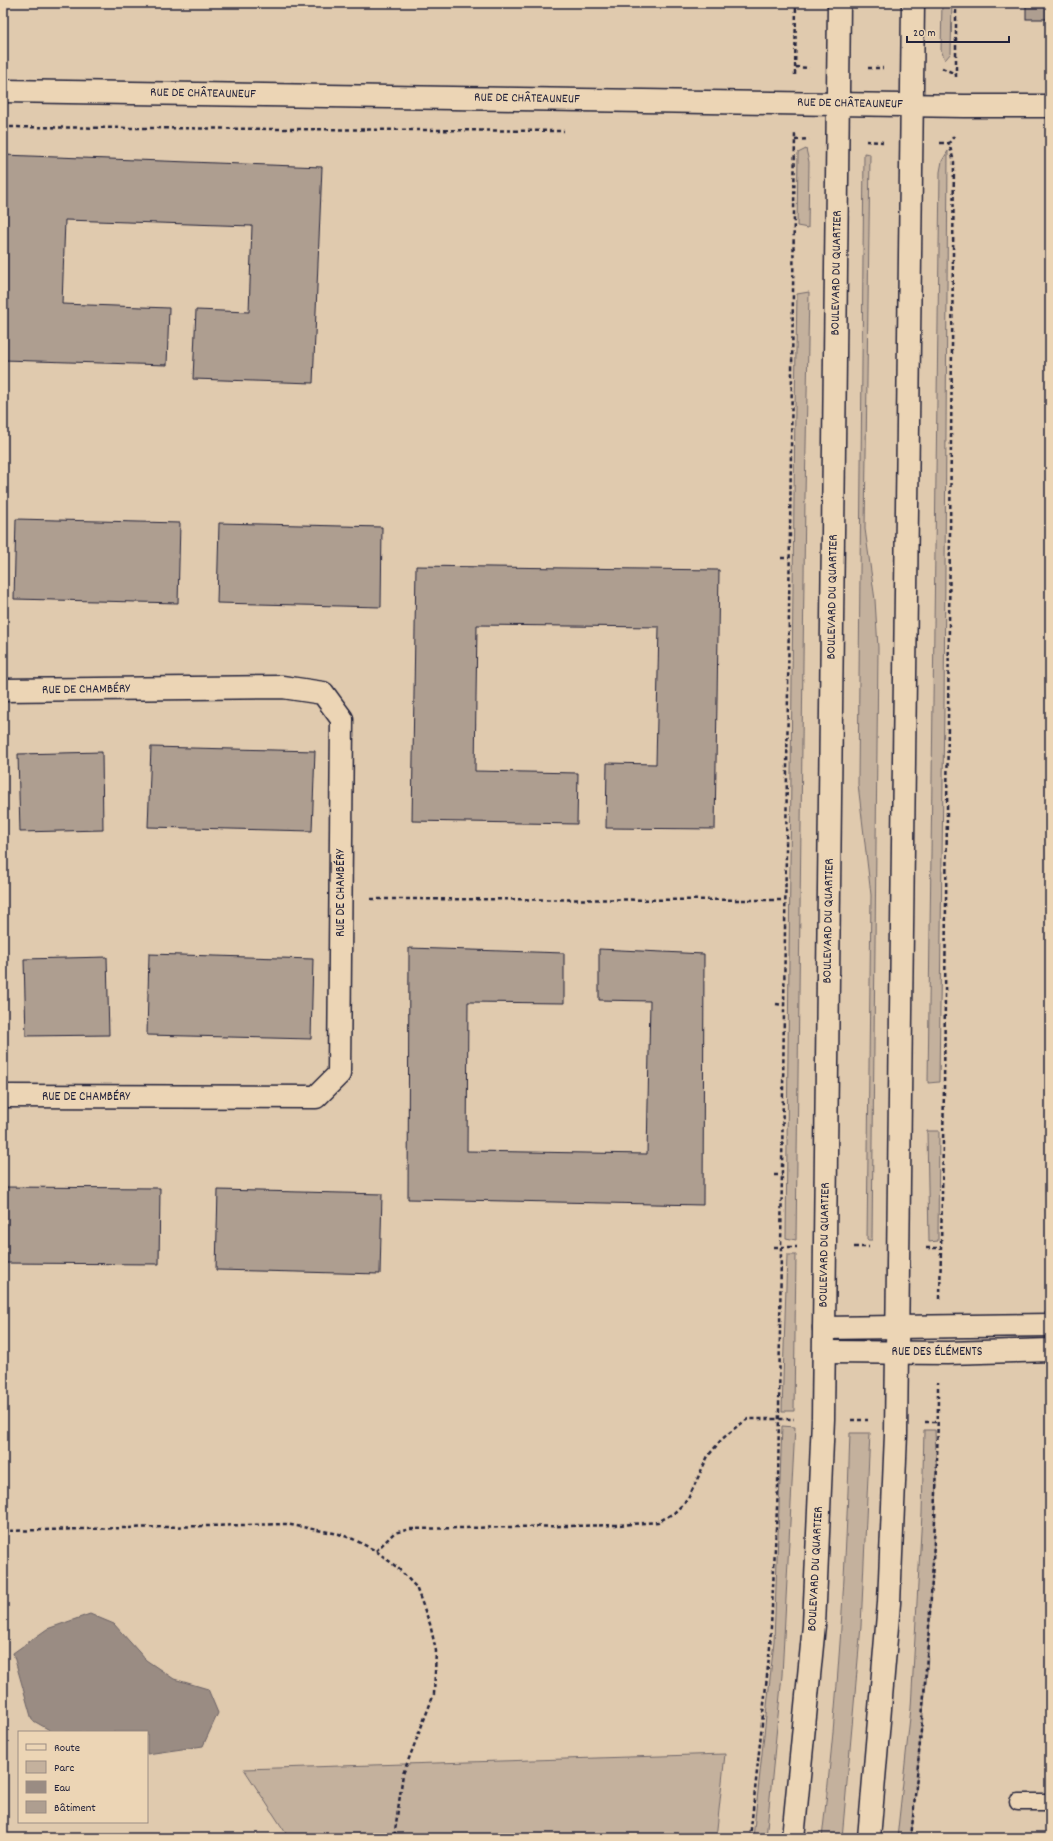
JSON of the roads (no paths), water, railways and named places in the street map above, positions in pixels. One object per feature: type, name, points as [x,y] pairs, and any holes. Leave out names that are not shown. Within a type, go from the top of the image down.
[{"type":"main road","name":"BOULEVARD DU QUARTIER","points":[[794,1838],[814,1625],[819,1533],[824,1352],[839,3]]},
{"type":"main road","points":[[869,1838],[889,1603],[896,1434],[911,142],[914,3]]},
{"type":"main road","name":"RUE DE CHÂTEAUNEUF","points":[[3,91],[1050,106]]},
{"type":"main road","name":"RUE DE CHAMBÉRY","points":[[3,690],[283,687],[323,693],[342,719],[342,727],[340,1074],[316,1097],[3,1096]]},
{"type":"main road","name":"RUE DES ÉLÉMENTS","points":[[824,1328],[1050,1325]]},
{"type":"main road","name":"RUE DES ÉLÉMENTS","points":[[824,1352],[948,1353],[1050,1350]]},
{"type":"lane","points":[[1018,1802],[1050,1802]]},
{"type":"water","points":[[90,1614],[114,1624],[146,1660],[174,1679],[208,1689],[218,1713],[203,1746],[148,1754],[148,1731],[51,1731],[32,1720],[13,1653],[47,1629]]}]
